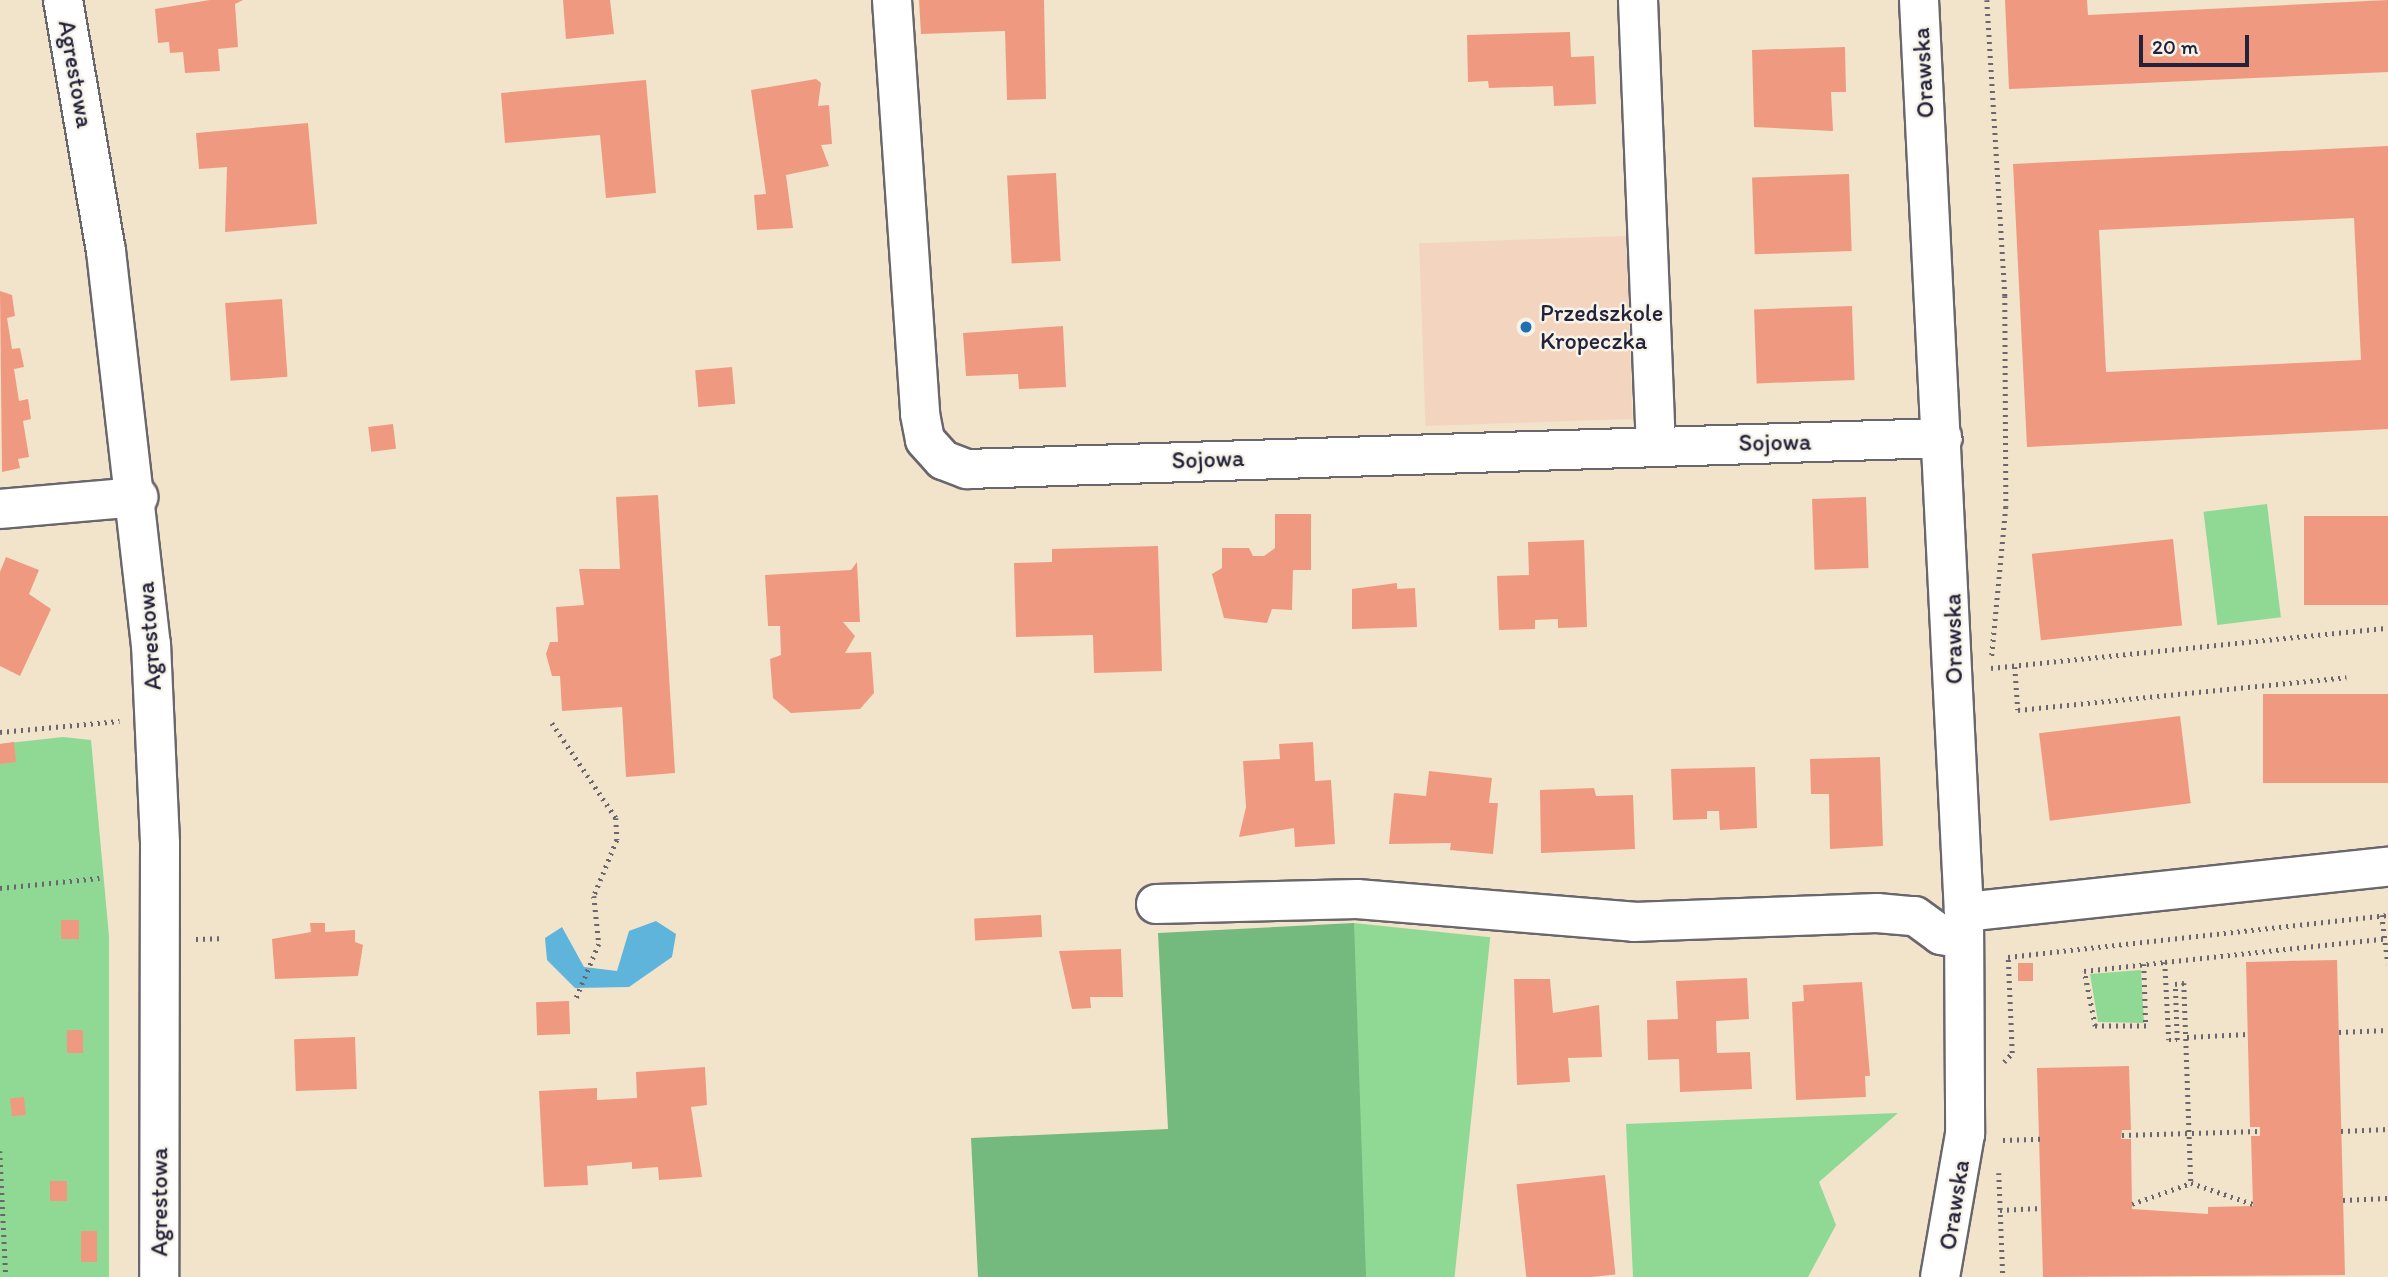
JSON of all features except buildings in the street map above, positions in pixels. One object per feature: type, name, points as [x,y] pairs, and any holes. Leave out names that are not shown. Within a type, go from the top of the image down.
[{"type":"street","name":"Agrestowa","points":[[63,0],[106,251],[138,497],[155,718],[159,1277]]},
{"type":"street","name":"Sojowa","points":[[892,0],[920,414],[925,440],[943,460],[967,468],[1943,438]]},
{"type":"street","points":[[1638,0],[1656,445]]},
{"type":"street","name":"Orawska","points":[[1919,0],[1943,438],[1973,667],[1964,926],[1965,1134],[1940,1277]]},
{"type":"street","points":[[0,509],[138,497]]},
{"type":"street","points":[[1156,904],[1357,899],[1634,922],[1877,913],[1915,916],[1941,935],[1964,926],[2388,867]]},
{"type":"path","points":[[1973,667],[2006,507],[2006,428],[1987,0]]},
{"type":"path","points":[[1973,667],[2015,667],[2388,628]]},
{"type":"path","points":[[1973,667],[1992,679]]},
{"type":"path","points":[[2015,667],[2018,710],[2346,677]]},
{"type":"path","points":[[0,732],[155,718]]},
{"type":"path","points":[[552,723],[616,818],[617,840],[594,895],[600,929],[592,962],[576,999]]},
{"type":"path","points":[[0,888],[99,878]]},
{"type":"path","points":[[1996,1071],[2012,1053],[2008,957],[2385,915],[2388,964]]},
{"type":"path","points":[[2144,964],[2146,1026],[2095,1026],[2084,971],[2165,961],[2386,938]]},
{"type":"path","points":[[2165,961],[2169,1040],[2177,1040],[2175,984],[2185,983],[2191,1183]]},
{"type":"path","points":[[2339,1032],[2388,1030]]},
{"type":"path","points":[[2187,1037],[2248,1034]]},
{"type":"path","points":[[1998,1127],[1999,1152]]},
{"type":"path","points":[[2342,1131],[2388,1129]]},
{"type":"path","points":[[2122,1135],[2260,1131]]},
{"type":"path","points":[[1998,1141],[2040,1139]]},
{"type":"path","points":[[0,1151],[6,1277]]},
{"type":"path","points":[[1999,1164],[2003,1277]]},
{"type":"path","points":[[2132,1204],[2191,1183],[2253,1204]]},
{"type":"path","points":[[2343,1200],[2388,1198]]},
{"type":"path","points":[[2000,1210],[2041,1208]]},
{"type":"shaded area","name":"Przedszkole Kropeczka","points":[[1626,236],[1632,419],[1426,426],[1419,243]]},
{"type":"green space","points":[[2267,504],[2281,617],[2217,625],[2203,512]]},
{"type":"green space","points":[[63,737],[91,740],[109,936],[109,1277],[0,1277],[0,744]]},
{"type":"green space","points":[[1354,923],[1490,937],[1455,1277],[1317,1275]]},
{"type":"green space","points":[[1354,923],[1366,1277],[978,1277],[971,1138],[1168,1129],[1158,933]]},
{"type":"green space","points":[[2141,970],[2144,1023],[2098,1022],[2090,974]]},
{"type":"green space","points":[[1898,1113],[1819,1182],[1836,1225],[1808,1277],[1633,1277],[1626,1124]]},
{"type":"water","points":[[656,921],[676,934],[672,957],[629,987],[575,988],[547,960],[545,938],[562,927],[584,967],[617,971],[629,931]]},
{"type":"place","name":"Przedszkole Kropeczka","points":[[1526,327]]}]
